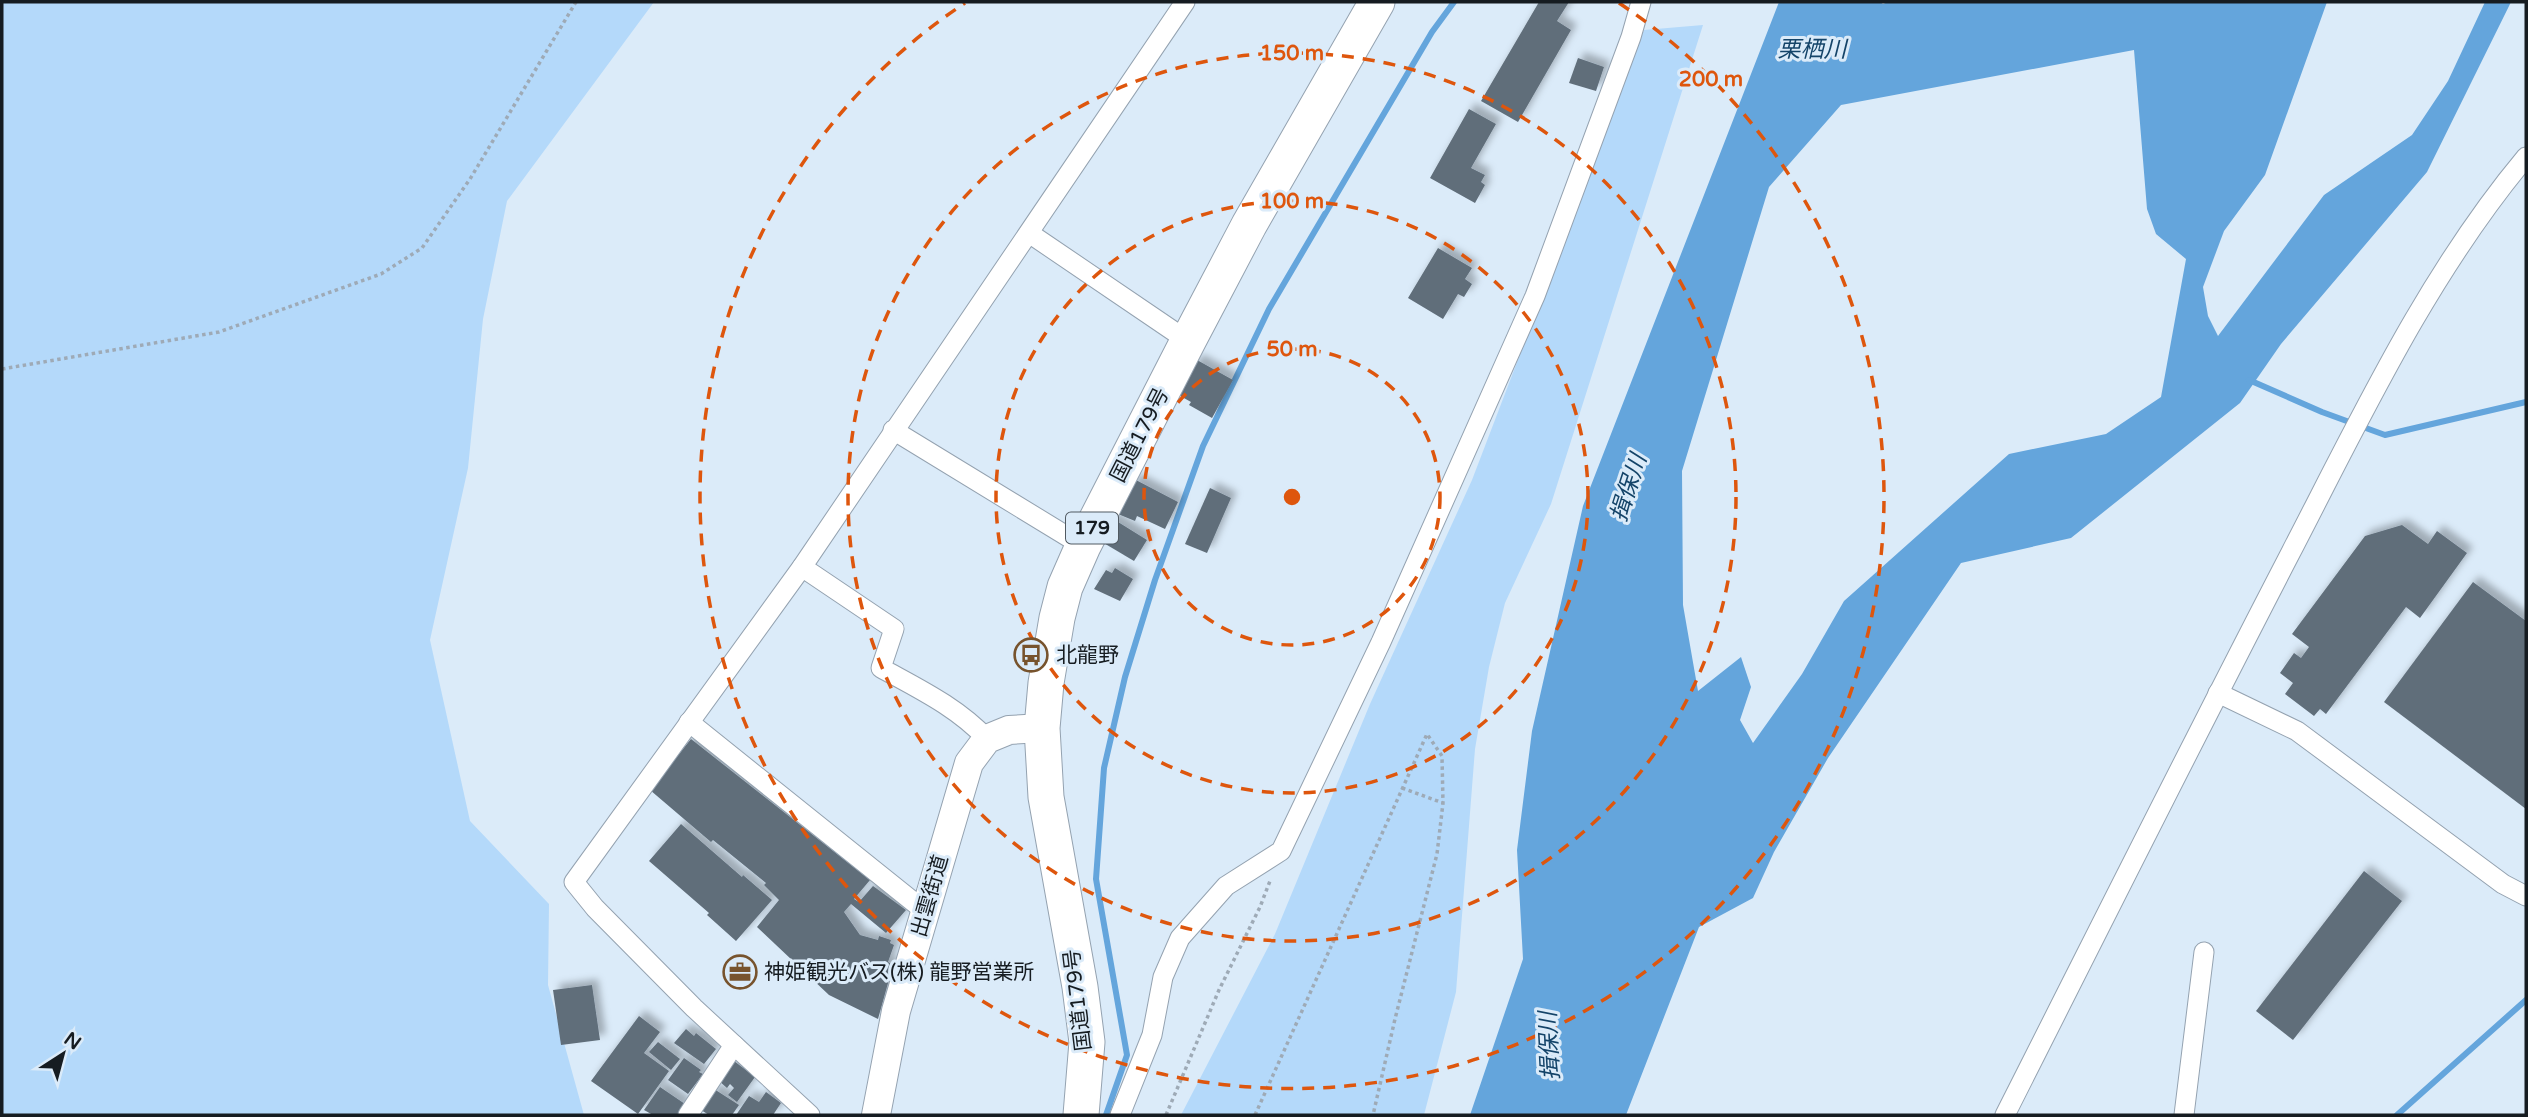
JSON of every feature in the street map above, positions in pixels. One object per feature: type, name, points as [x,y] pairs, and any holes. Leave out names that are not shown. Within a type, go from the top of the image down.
[{"type":"highway","name":"国道179号","points":[[1081,1115],[1087,1042],[1080,987],[1046,797],[1042,728],[1046,683],[1065,587],[1083,546],[1249,225],[1377,2]]},
{"type":"street","points":[[810,1115],[790,1108],[734,1045],[604,918],[574,882],[802,567],[1185,2]]},
{"type":"street","points":[[1120,1115],[1152,1035],[1163,977],[1180,937],[1226,886],[1281,851],[1415,569],[1535,296],[1631,37],[1641,2]]},
{"type":"street","points":[[2005,1115],[2344,449],[2428,295],[2493,196],[2526,157]]},
{"type":"street","points":[[1029,233],[1188,341]]},
{"type":"street","points":[[893,430],[1083,546]]},
{"type":"street","points":[[802,567],[894,629],[881,668],[946,704],[987,739],[1009,730],[1042,728]]},
{"type":"street","points":[[2218,693],[2297,731],[2503,884],[2526,896]]},
{"type":"street","points":[[689,722],[926,912]]},
{"type":"street","name":"出雲街道","points":[[876,1115],[896,1011],[969,763],[987,739]]},
{"type":"street","points":[[2184,1115],[2204,952]]},
{"type":"street","points":[[688,1115],[734,1045]]},
{"type":"path","points":[[2,369],[219,332],[381,274],[422,248],[470,179],[576,2]]},
{"type":"path","points":[[1255,1115],[1427,734],[1443,756],[1443,803],[1437,854],[1373,1115]]},
{"type":"path","points":[[1402,788],[1443,803]]},
{"type":"path","points":[[1166,1115],[1219,990],[1261,906],[1281,851]]},
{"type":"shaded area","points":[[2,2],[654,2],[507,201],[483,319],[468,468],[430,640],[470,821],[549,904],[548,985],[584,1115],[2,1115]]},
{"type":"shaded area","points":[[1703,25],[1551,504],[1505,603],[1489,667],[1475,749],[1456,992],[1424,1115],[1181,1115],[1275,934],[1370,704],[1472,480],[1644,30]]},
{"type":"water","points":[[1779,2],[2327,2],[2265,175],[2224,231],[2203,287],[2208,316],[2218,336],[2324,195],[2412,135],[2448,81],[2485,2],[2511,2],[2427,172],[2281,344],[2240,403],[2071,538],[1961,563],[1828,758],[1774,852],[1753,898],[1699,927],[1626,1115],[1470,1115],[1523,959],[1517,850],[1532,731],[1583,506]],"holes":[[[2134,50],[2147,209],[2156,234],[2186,259],[2161,397],[2106,434],[2009,454],[1844,601],[1802,674],[1753,743],[1740,720],[1751,687],[1741,657],[1698,691],[1683,605],[1682,471],[1769,187],[1841,105]]]},
{"type":"building","points":[[1539,2],[1569,2],[1557,21],[1571,30],[1518,122],[1481,101]]},
{"type":"building","points":[[1578,58],[1604,67],[1596,91],[1569,83]]},
{"type":"building","points":[[1469,109],[1496,124],[1471,168],[1485,175],[1481,182],[1485,185],[1475,203],[1430,178]]},
{"type":"building","points":[[1438,248],[1472,268],[1465,279],[1472,284],[1464,297],[1458,294],[1443,319],[1408,298]]},
{"type":"building","points":[[1197,360],[1233,380],[1212,418],[1189,405],[1191,402],[1175,393]]},
{"type":"building","points":[[1134,479],[1178,502],[1165,529],[1137,516],[1135,521],[1118,514]]},
{"type":"building","points":[[1210,488],[1231,498],[1207,553],[1185,544]]},
{"type":"building","points":[[1110,517],[1147,540],[1134,561],[1097,539]]},
{"type":"building","points":[[2402,525],[2428,544],[2437,531],[2467,553],[2420,618],[2406,607],[2326,714],[2320,709],[2314,716],[2285,694],[2293,683],[2280,673],[2294,653],[2301,658],[2309,647],[2292,634],[2365,536]]},
{"type":"building","points":[[1115,568],[1133,579],[1120,601],[1094,589],[1106,570],[1112,573]]},
{"type":"building","points":[[2473,582],[2526,621],[2526,809],[2384,702]]},
{"type":"building","points":[[691,739],[870,880],[854,899],[859,902],[873,886],[906,910],[886,933],[851,904],[844,912],[860,935],[878,940],[879,936],[891,940],[890,943],[894,945],[888,962],[893,965],[878,1019],[829,995],[757,927],[779,900],[764,885],[766,883],[713,840],[711,842],[650,790]]},
{"type":"building","points":[[681,824],[772,900],[736,941],[707,915],[709,913],[649,861]]},
{"type":"building","points":[[2364,871],[2402,901],[2293,1040],[2256,1011]]},
{"type":"building","points":[[592,985],[600,1040],[561,1045],[553,990]]},
{"type":"building","points":[[639,1016],[660,1032],[644,1053],[669,1071],[638,1114],[591,1081]]},
{"type":"building","points":[[686,1029],[694,1036],[696,1033],[716,1049],[704,1064],[674,1043]]},
{"type":"building","points":[[658,1042],[680,1059],[671,1070],[649,1052]]},
{"type":"building","points":[[684,1058],[703,1074],[688,1094],[668,1080]]},
{"type":"building","points":[[734,1061],[755,1077],[737,1102],[728,1095],[734,1088],[730,1084],[727,1088],[719,1081]]},
{"type":"building","points":[[660,1087],[685,1104],[678,1115],[653,1115],[644,1110]]},
{"type":"building","points":[[714,1089],[739,1105],[732,1115],[709,1115],[701,1110]]},
{"type":"building","points":[[766,1092],[781,1103],[773,1115],[736,1115],[749,1096],[759,1102]]},
{"type":"waterway","points":[[1106,1115],[1127,1055],[1096,879],[1104,768],[1125,677],[1155,580],[1203,446],[1269,309],[1432,32],[1454,2]]},
{"type":"waterway","points":[[2249,380],[2322,412],[2385,435],[2526,402]]},
{"type":"waterway","points":[[2397,1115],[2526,1000]]},
{"type":"place","name":"北龍野","points":[[1031,655]]},
{"type":"place","name":"神姫観光バス(株) 龍野営業所","points":[[740,972]]},
{"type":"water label","name":"栗栖川","points":[[1812,50]]},
{"type":"water label","name":"揖保川","points":[[1629,488]]},
{"type":"water label","name":"揖保川","points":[[1550,1046]]}]
